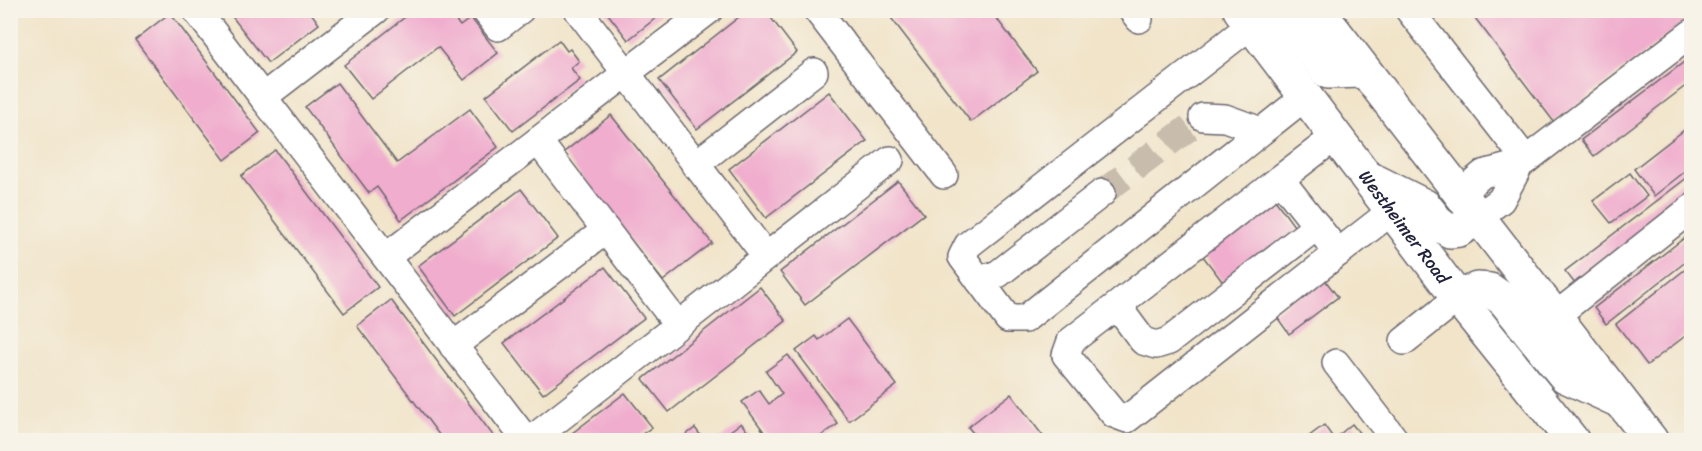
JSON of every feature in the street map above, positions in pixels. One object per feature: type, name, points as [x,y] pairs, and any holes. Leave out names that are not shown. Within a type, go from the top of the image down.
[{"type":"main road","points":[[1280,10],[1328,72],[1364,71]]},
{"type":"main road","points":[[1318,10],[1651,441]]},
{"type":"main road","name":"Westheimer Road","points":[[1245,18],[1458,298],[1572,441]]},
{"type":"main road","points":[[1367,177],[1425,206],[1440,225],[1450,231],[1459,230],[1468,206]]},
{"type":"main road","points":[[1458,298],[1477,289],[1490,290],[1504,300],[1565,376],[1619,401]]},
{"type":"lane","points":[[196,10],[528,441],[890,160]]},
{"type":"lane","points":[[486,10],[498,27],[520,10]]},
{"type":"lane","points":[[578,10],[766,256]]},
{"type":"lane","points":[[386,257],[709,10]]},
{"type":"lane","points":[[818,10],[944,175]]},
{"type":"lane","points":[[1409,10],[1523,162]]},
{"type":"lane","points":[[263,97],[358,16]]},
{"type":"lane","points":[[1245,18],[968,245],[962,257],[1008,319],[1025,319],[1306,96]]},
{"type":"lane","points":[[1468,206],[1501,200],[1523,162],[1692,33]]},
{"type":"lane","points":[[695,165],[814,72]]},
{"type":"lane","points":[[1203,117],[1225,118],[1261,131]]},
{"type":"lane","points":[[1336,136],[1071,341],[1066,355],[1114,414],[1127,419],[1392,211]]},
{"type":"lane","points":[[538,141],[678,326]]},
{"type":"lane","points":[[1280,179],[1338,253]]},
{"type":"lane","points":[[979,280],[998,274],[1102,193]]},
{"type":"lane","points":[[1554,317],[1692,208]]},
{"type":"lane","points":[[1124,300],[1123,314],[1143,341],[1156,345],[1168,341],[1317,226]]},
{"type":"lane","points":[[453,346],[606,230]]},
{"type":"lane","points":[[1404,341],[1458,298]]},
{"type":"lane","points":[[1336,363],[1395,441]]},
{"type":"building","points":[[227,10],[309,10],[319,24],[268,63]]},
{"type":"building","points":[[414,10],[448,10],[460,26],[471,18],[498,53],[464,80],[438,47],[371,99],[344,65]]},
{"type":"building","points":[[605,10],[666,10],[628,40]]},
{"type":"building","points":[[748,10],[765,10],[797,52],[697,129],[659,80]]},
{"type":"building","points":[[885,10],[990,10],[1037,71],[971,122]]},
{"type":"building","points":[[1469,10],[1562,10],[1566,15],[1572,10],[1692,10],[1692,17],[1554,122]]},
{"type":"building","points":[[170,13],[260,133],[225,160],[135,40]]},
{"type":"building","points":[[559,40],[579,61],[571,68],[580,80],[513,131],[486,96]]},
{"type":"building","points":[[1692,56],[1692,81],[1594,156],[1581,140]]},
{"type":"building","points":[[337,83],[397,163],[470,109],[498,147],[401,220],[377,187],[369,193],[305,107]]},
{"type":"building","points":[[829,92],[867,141],[766,218],[729,169]]},
{"type":"building","points":[[611,115],[712,243],[663,281],[563,153]]},
{"type":"building","points":[[1692,124],[1692,166],[1654,196],[1634,169]]},
{"type":"building","points":[[275,150],[378,287],[344,313],[241,176]]},
{"type":"building","points":[[1630,173],[1647,196],[1611,223],[1593,201]]},
{"type":"building","points":[[1692,174],[1692,196],[1576,285],[1565,271]]},
{"type":"building","points":[[898,181],[924,214],[805,305],[780,272]]},
{"type":"building","points":[[521,189],[558,238],[455,316],[418,266]]},
{"type":"building","points":[[1275,200],[1297,230],[1225,285],[1202,255]]},
{"type":"building","points":[[1692,232],[1692,257],[1606,324],[1594,308]]},
{"type":"building","points":[[1692,264],[1692,331],[1647,365],[1616,324]]},
{"type":"building","points":[[605,267],[644,318],[543,394],[504,343]]},
{"type":"building","points":[[1322,276],[1338,297],[1289,334],[1274,313]]},
{"type":"building","points":[[760,287],[786,321],[669,412],[643,379]]},
{"type":"building","points":[[391,300],[495,438],[492,440],[443,440],[357,326]]},
{"type":"building","points":[[847,319],[897,385],[849,421],[796,351],[816,336],[819,340]]},
{"type":"building","points":[[788,355],[838,424],[815,440],[770,440],[742,402],[759,390],[769,404],[782,394],[766,371]]},
{"type":"building","points":[[625,393],[652,427],[634,440],[563,440]]},
{"type":"building","points":[[1011,394],[1046,440],[979,440],[968,427]]},
{"type":"building","points":[[741,423],[754,440],[718,440]]},
{"type":"building","points":[[1352,424],[1365,440],[1304,440],[1324,425],[1334,439]]},
{"type":"building","points":[[695,428],[704,440],[679,440]]},
{"type":"tunnel","points":[[1102,193],[1203,117]]}]
